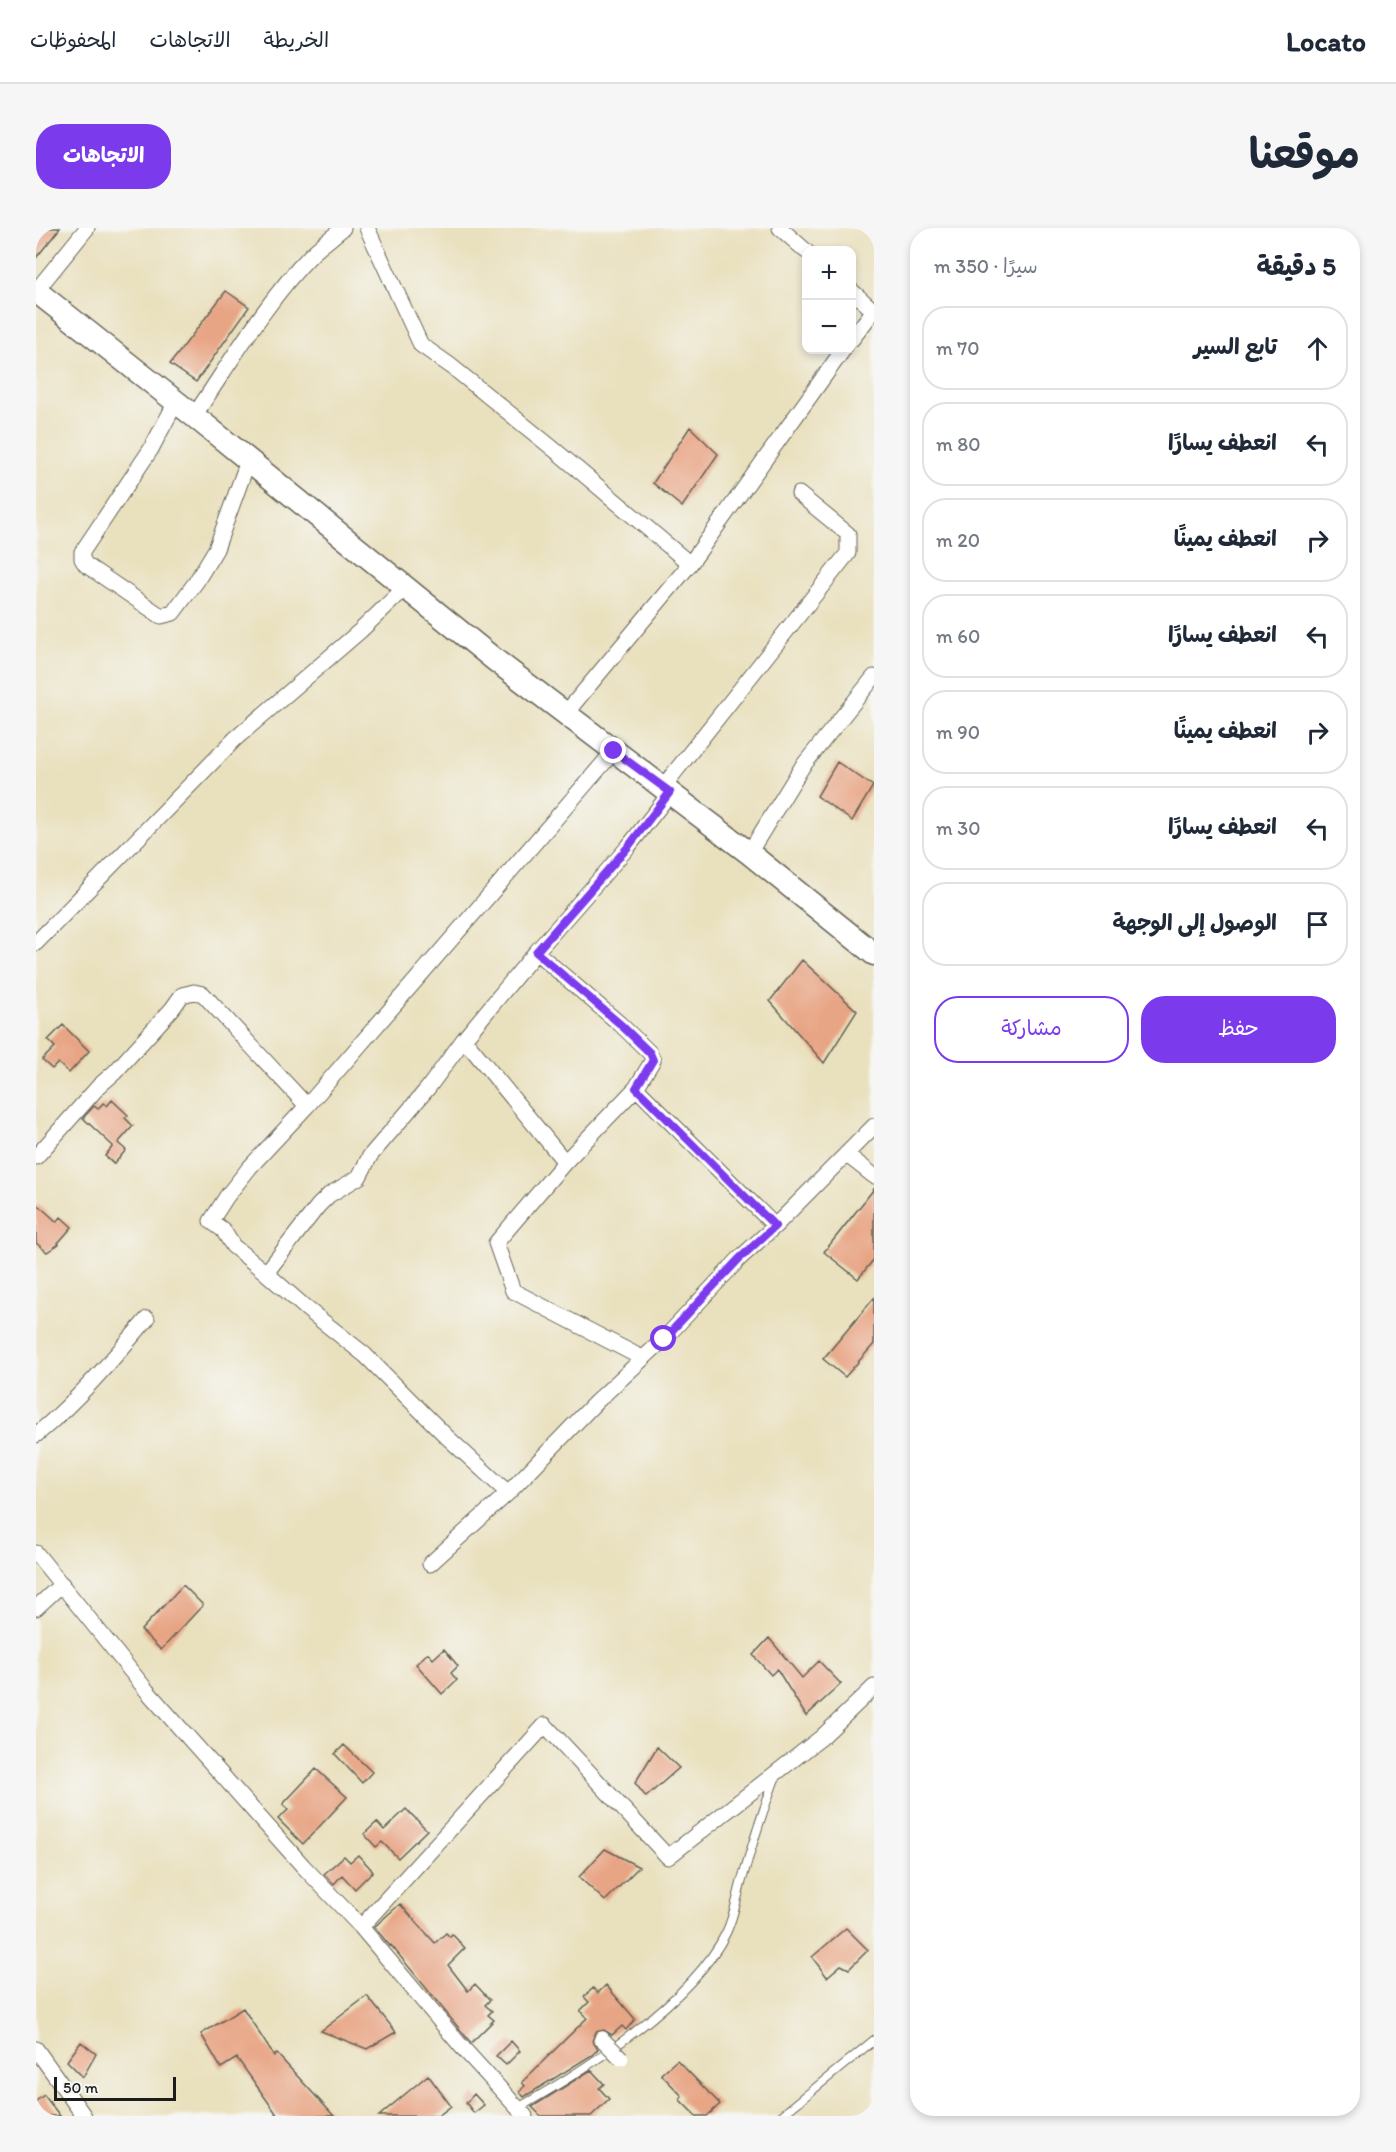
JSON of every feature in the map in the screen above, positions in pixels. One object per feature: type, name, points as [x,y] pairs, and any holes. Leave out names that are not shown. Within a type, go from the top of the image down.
[{"type":"main road","points":[[36,291],[495,660],[667,789],[874,954]]},
{"type":"street","points":[[36,291],[87,228]]},
{"type":"street","points":[[248,460],[216,549],[196,582],[173,613],[161,616],[86,565],[82,559],[82,552],[151,449],[257,324],[312,254],[343,228]]},
{"type":"street","points":[[367,228],[421,345],[451,366],[548,444],[690,564]]},
{"type":"street","points":[[780,228],[802,247]]},
{"type":"street","points":[[856,294],[874,310],[856,334]]},
{"type":"street","points":[[566,713],[690,564],[840,354]]},
{"type":"street","points":[[266,1273],[318,1206],[329,1195],[359,1177],[370,1156],[428,1088],[464,1039],[628,847],[667,789],[848,553],[848,534],[800,494]]},
{"type":"street","points":[[36,943],[235,739],[360,631],[406,587]]},
{"type":"street","points":[[749,853],[802,767],[874,677]]},
{"type":"street","points":[[508,1493],[446,1436],[371,1361],[233,1246],[223,1230],[211,1221],[250,1167],[307,1106],[614,751]]},
{"type":"street","points":[[536,952],[620,1024],[652,1056],[653,1060],[636,1088],[565,1162],[496,1243],[513,1291],[642,1358]]},
{"type":"street","points":[[36,1157],[165,1017],[182,995],[194,992],[203,994],[307,1106]]},
{"type":"street","points":[[464,1039],[565,1162]]},
{"type":"street","points":[[636,1088],[775,1226]]},
{"type":"street","points":[[430,1564],[508,1493],[874,1126]]},
{"type":"street","points":[[846,1154],[874,1176]]},
{"type":"street","points":[[36,1436],[118,1353],[147,1319]]},
{"type":"street","points":[[36,1553],[147,1692],[303,1866],[361,1927],[461,2046],[522,2112]]},
{"type":"street","points":[[36,1608],[62,1584]]},
{"type":"street","points":[[361,1927],[545,1725],[668,1857],[822,1737],[874,1687]]},
{"type":"street","points":[[602,2039],[621,2058]]},
{"type":"street","points":[[36,2049],[84,2116]]},
{"type":"lane","points":[[522,2112],[612,2048],[666,2006],[711,1959],[727,1931],[762,1813],[778,1772]]},
{"type":"lane","points":[[781,2116],[874,2040]]},
{"type":"building","points":[[36,228],[60,228],[36,258]]},
{"type":"building","points":[[226,291],[249,307],[196,382],[170,364]]},
{"type":"building","points":[[690,427],[718,454],[682,507],[653,483]]},
{"type":"building","points":[[837,762],[873,786],[852,821],[817,796]]},
{"type":"building","points":[[802,960],[857,1011],[824,1063],[770,1001]]},
{"type":"building","points":[[63,1025],[89,1051],[69,1073],[58,1063],[52,1069],[42,1060],[55,1047],[48,1040]]},
{"type":"building","points":[[112,1100],[128,1115],[125,1118],[133,1126],[118,1143],[126,1150],[114,1164],[105,1156],[113,1146],[83,1118],[94,1106],[98,1109],[103,1103],[107,1106]]},
{"type":"building","points":[[874,1189],[874,1259],[858,1279],[824,1252]]},
{"type":"building","points":[[36,1203],[57,1222],[61,1217],[72,1227],[59,1244],[47,1252],[36,1243]]},
{"type":"building","points":[[874,1298],[874,1344],[845,1377],[823,1359]]},
{"type":"building","points":[[183,1585],[203,1605],[161,1650],[141,1630]]},
{"type":"building","points":[[769,1638],[802,1678],[819,1661],[841,1684],[806,1716],[777,1669],[771,1675],[753,1655]]},
{"type":"building","points":[[444,1649],[458,1666],[451,1673],[457,1680],[442,1694],[416,1664],[428,1653],[433,1659]]},
{"type":"building","points":[[344,1745],[372,1772],[362,1783],[335,1754]]},
{"type":"building","points":[[657,1747],[679,1768],[646,1797],[635,1783]]},
{"type":"building","points":[[316,1769],[347,1797],[303,1844],[278,1819],[288,1810],[283,1804]]},
{"type":"building","points":[[406,1809],[427,1830],[398,1858],[382,1842],[376,1847],[364,1834],[377,1822],[384,1830]]},
{"type":"building","points":[[605,1849],[639,1867],[605,1901],[579,1877]]},
{"type":"building","points":[[358,1855],[373,1871],[355,1889],[342,1875],[334,1884],[324,1874],[344,1856],[350,1862]]},
{"type":"building","points":[[400,1904],[435,1943],[446,1933],[450,1937],[452,1934],[465,1948],[448,1965],[468,1991],[475,1984],[490,2000],[485,2005],[492,2011],[488,2015],[494,2020],[471,2043],[374,1927]]},
{"type":"building","points":[[846,1928],[868,1950],[849,1969],[841,1965],[827,1977],[812,1957]]},
{"type":"building","points":[[606,1985],[635,2019],[626,2030],[622,2026],[612,2035],[604,2030],[596,2032],[592,2041],[598,2049],[592,2055],[524,2097],[519,2091],[525,2086],[522,2082],[587,2018],[580,2011],[589,2002],[584,1997],[593,1988],[598,1993]]},
{"type":"building","points":[[367,1996],[396,2032],[367,2049],[321,2031]]},
{"type":"building","points":[[243,2008],[274,2056],[277,2054],[334,2116],[278,2116],[237,2058],[221,2068],[201,2034]]},
{"type":"building","points":[[511,2041],[520,2051],[506,2065],[496,2056]]},
{"type":"building","points":[[81,2042],[96,2054],[83,2077],[67,2061]]},
{"type":"building","points":[[677,2060],[720,2104],[707,2116],[696,2116],[680,2100],[682,2096],[661,2074]]},
{"type":"building","points":[[591,2070],[604,2084],[599,2088],[609,2099],[591,2116],[541,2116],[532,2107]]},
{"type":"building","points":[[428,2075],[451,2106],[438,2116],[379,2116]]},
{"type":"building","points":[[474,2094],[484,2105],[474,2113],[466,2103]]},
{"type":"building","points":[[44,2095],[60,2116],[36,2116],[36,2101]]},
{"type":"route","points":[[614,751],[670,792],[628,847],[536,952],[620,1024],[650,1053],[653,1060],[636,1088],[775,1226],[739,1259],[664,1339]]}]
